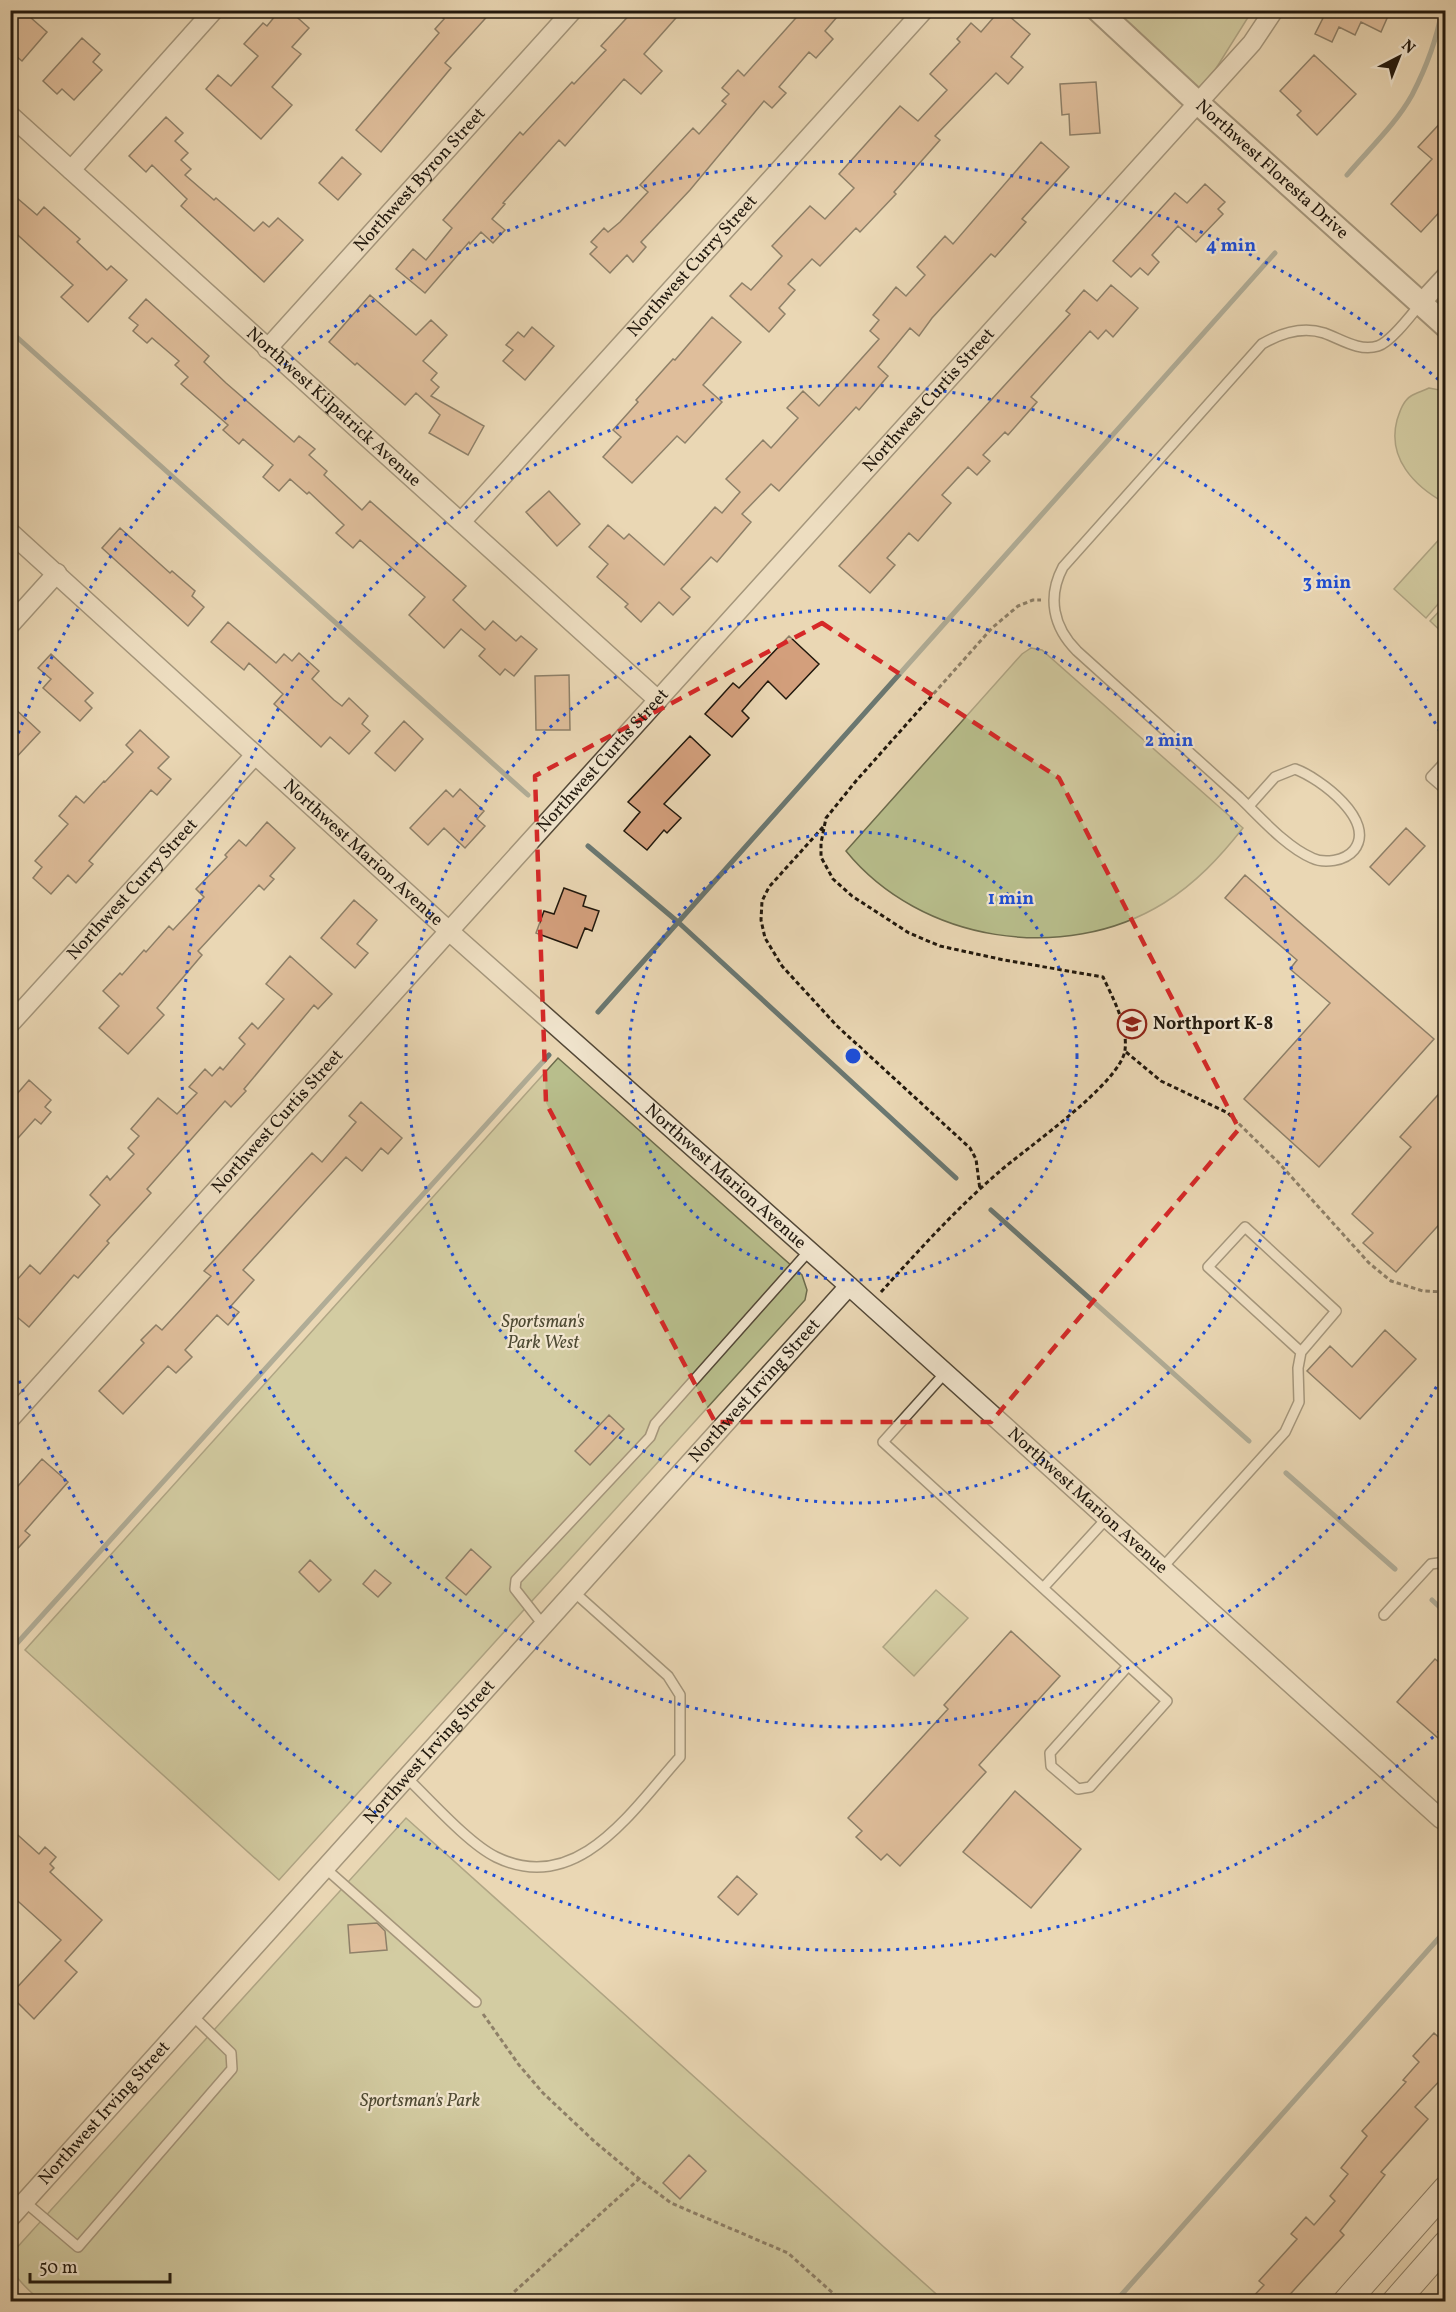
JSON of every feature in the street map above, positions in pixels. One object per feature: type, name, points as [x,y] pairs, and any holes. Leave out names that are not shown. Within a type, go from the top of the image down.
[{"type":"main road","points":[[1347,2301],[1446,2189]]},
{"type":"main road","points":[[1395,2301],[1446,2244]]},
{"type":"street","points":[[71,170],[214,10]]},
{"type":"street","name":"Northwest Byron Street","points":[[267,349],[573,10]]},
{"type":"street","name":"Northwest Curry Street","points":[[461,522],[924,10]]},
{"type":"street","name":"Northwest Floresta Drive","points":[[1098,10],[1446,326]]},
{"type":"street","name":"Northwest Curtis Street","points":[[10,1419],[1252,43],[1274,10]]},
{"type":"street","name":"Northwest Kilpatrick Avenue","points":[[10,115],[658,700]]},
{"type":"street","points":[[1421,303],[1446,276]]},
{"type":"street","name":"Northwest Marion Avenue","points":[[10,532],[449,931],[849,1286],[1441,1819]]},
{"type":"street","points":[[10,625],[57,573]]},
{"type":"street","name":"Northwest Curry Street","points":[[10,1024],[255,755]]},
{"type":"street","name":"Northwest Irving Street","points":[[10,2218],[849,1286]]},
{"type":"lane","points":[[1249,806],[1275,777],[1284,771],[1295,769],[1307,773],[1349,810],[1358,823],[1361,837],[1355,849],[1348,856],[1330,861],[1314,860],[1298,850],[1249,806],[1067,640],[1055,615],[1053,599],[1056,580],[1063,567],[1262,344],[1275,336],[1291,331],[1311,331],[1324,333],[1361,347],[1379,346],[1421,303]]},
{"type":"lane","points":[[1446,760],[1431,777],[1446,790]]},
{"type":"lane","points":[[1162,1568],[1285,1432],[1299,1402],[1298,1368],[1301,1352],[1336,1311],[1245,1227],[1208,1267],[1301,1352]]},
{"type":"lane","points":[[544,1626],[515,1589],[516,1580],[650,1437],[655,1424],[809,1251]]},
{"type":"lane","points":[[945,1372],[883,1442],[1167,1701],[1090,1787],[1078,1789],[1051,1766],[1050,1753],[1128,1666]]},
{"type":"lane","points":[[1043,1588],[1107,1518]]},
{"type":"lane","points":[[1384,1616],[1431,1564],[1446,1562]]},
{"type":"lane","points":[[406,1778],[471,1840],[494,1857],[517,1865],[545,1867],[571,1862],[590,1851],[614,1830],[680,1757],[680,1695],[668,1676],[574,1592]]},
{"type":"lane","points":[[326,1868],[476,2002]]},
{"type":"lane","points":[[25,2202],[78,2247],[232,2068],[231,2052],[193,2016]]},
{"type":"path","points":[[869,1304],[922,1246],[999,1171],[1058,1127],[1117,1068],[1125,1052],[1125,1035],[1116,1004],[1102,977],[993,958],[940,946],[909,933],[852,896],[833,879],[821,857],[820,843],[826,818],[992,628],[1018,606],[1033,600],[1053,599]]},
{"type":"path","points":[[824,826],[769,887],[762,901],[761,920],[765,938],[782,966],[837,1026],[970,1148],[976,1159],[980,1190]]},
{"type":"path","points":[[1125,1052],[1161,1081],[1228,1113],[1278,1162],[1369,1263],[1391,1281],[1423,1291],[1446,1292]]},
{"type":"path","points":[[476,2002],[488,2024],[543,2092],[595,2142],[639,2179],[671,2203],[788,2253],[843,2301]]},
{"type":"path","points":[[503,2301],[639,2179]]},
{"type":"highlighted area","points":[[822,623],[1059,778],[1239,1129],[991,1422],[715,1422],[546,1103],[535,776]]},
{"type":"green space","points":[[1114,11],[1252,11],[1215,70],[1198,89]]},
{"type":"green space","points":[[1429,388],[1445,391],[1445,503],[1414,479],[1406,469],[1396,447],[1397,420],[1404,403],[1411,396]]},
{"type":"green space","points":[[1445,533],[1445,596],[1426,618],[1394,589]]},
{"type":"green space","points":[[1445,605],[1445,635],[1430,621]]},
{"type":"green space","points":[[1031,648],[1042,650],[1243,828],[1207,869],[1164,903],[1125,922],[1083,934],[1039,938],[995,934],[953,924],[913,906],[877,882],[846,851],[1022,654]]},
{"type":"green space","name":"Sportsman's Park West","points":[[558,1058],[802,1275],[807,1290],[805,1300],[279,1880],[25,1650]]},
{"type":"green space","points":[[936,1590],[968,1618],[914,1676],[883,1647]]},
{"type":"green space","name":"Sportsman's Park","points":[[406,1818],[944,2301],[41,2302],[15,2274],[11,2261],[12,2253]]},
{"type":"building","points":[[10,10],[22,10],[47,32],[22,61],[10,51]]},
{"type":"building","points":[[280,10],[289,10],[309,28],[292,47],[301,54],[272,87],[292,105],[261,139],[206,89],[218,75],[231,86],[258,56],[244,44],[263,23],[267,26]]},
{"type":"building","points":[[435,10],[493,10],[445,63],[451,68],[381,152],[356,130],[439,33],[435,29],[444,19]]},
{"type":"building","points":[[634,10],[683,10],[644,54],[662,71],[641,94],[624,79],[565,146],[559,140],[503,203],[505,204],[492,219],[505,230],[493,243],[481,232],[470,244],[469,242],[425,293],[396,269],[413,249],[426,260],[452,228],[443,220],[520,132],[523,135],[572,82],[574,84],[606,50],[601,46]]},
{"type":"building","points":[[803,10],[843,10],[825,31],[833,39],[816,58],[809,52],[779,87],[786,93],[772,108],[764,101],[690,190],[641,242],[646,247],[633,262],[627,255],[610,273],[590,254],[597,247],[591,242],[604,228],[608,232],[620,222],[648,192],[640,185],[693,128],[699,134],[726,104],[722,101],[729,94],[722,88],[738,70],[744,76]]},
{"type":"building","points":[[1000,10],[1030,34],[1011,57],[1023,67],[1008,84],[996,73],[935,136],[940,140],[894,192],[896,194],[860,232],[856,228],[820,266],[812,259],[788,284],[795,290],[779,308],[785,314],[769,332],[730,296],[742,283],[751,290],[782,256],[772,246],[810,206],[825,219],[854,188],[839,174],[900,106],[918,121],[947,90],[930,74],[960,42],[957,39],[971,23],[981,32]]},
{"type":"building","points":[[1307,10],[1377,10],[1388,16],[1381,32],[1361,22],[1355,35],[1339,27],[1332,42],[1315,34],[1323,18]]},
{"type":"building","points":[[82,38],[100,54],[93,62],[102,70],[74,100],[62,89],[57,94],[43,81]]},
{"type":"building","points":[[1314,55],[1356,94],[1317,135],[1297,115],[1301,111],[1280,91]]},
{"type":"building","points":[[1096,82],[1100,133],[1070,135],[1069,114],[1062,115],[1060,84]]},
{"type":"building","points":[[166,117],[183,133],[175,141],[188,153],[181,160],[191,169],[185,175],[254,231],[263,222],[269,227],[278,218],[303,240],[264,282],[181,206],[187,199],[152,165],[146,172],[129,156]]},
{"type":"building","points":[[1446,117],[1446,205],[1421,232],[1391,204],[1432,159],[1418,147]]},
{"type":"building","points":[[1041,142],[1069,167],[1022,219],[1026,222],[995,257],[991,254],[932,318],[919,336],[910,328],[878,367],[888,376],[859,410],[856,407],[779,491],[771,484],[742,514],[751,522],[717,562],[711,557],[681,589],[690,597],[673,615],[659,602],[641,622],[625,607],[628,604],[597,577],[608,564],[589,547],[608,525],[624,539],[629,534],[664,565],[715,507],[722,513],[740,492],[726,479],[763,440],[771,448],[798,418],[787,408],[803,391],[819,406],[879,339],[870,331],[879,320],[873,315],[896,287],[906,296],[925,275],[917,267],[945,236],[953,244]]},
{"type":"building","points":[[342,157],[361,174],[338,200],[319,183]]},
{"type":"building","points":[[1205,184],[1225,202],[1218,209],[1223,214],[1196,242],[1178,226],[1152,255],[1159,262],[1148,275],[1140,268],[1131,277],[1113,261],[1175,193],[1187,203]]},
{"type":"building","points":[[10,192],[37,215],[44,207],[80,239],[77,242],[107,270],[111,266],[127,280],[88,322],[61,297],[73,285],[10,228]]},
{"type":"building","points":[[1111,285],[1138,308],[1113,337],[1106,330],[1098,339],[1090,331],[1031,397],[1037,402],[1008,435],[1005,432],[983,455],[990,461],[977,475],[968,467],[942,495],[951,503],[918,541],[909,533],[887,558],[895,565],[870,593],[839,566],[1070,314],[1066,311],[1084,290],[1097,301]]},
{"type":"building","points":[[370,295],[416,335],[431,320],[447,335],[423,361],[437,373],[431,380],[439,387],[431,396],[484,426],[468,455],[429,433],[440,415],[416,393],[405,405],[329,342]]},
{"type":"building","points":[[146,299],[209,356],[204,362],[226,383],[294,442],[299,436],[315,449],[309,455],[327,471],[324,475],[362,510],[370,501],[466,586],[453,600],[485,630],[493,621],[516,641],[521,636],[537,649],[514,676],[505,669],[500,675],[479,656],[485,649],[461,629],[444,648],[409,615],[425,597],[360,540],[353,548],[336,533],[344,525],[309,492],[307,494],[290,479],[279,491],[263,477],[273,465],[243,439],[239,444],[223,430],[228,425],[181,384],[188,377],[175,365],[179,361],[152,338],[147,343],[133,331],[138,325],[129,318]]},
{"type":"building","points":[[712,317],[741,342],[703,385],[722,402],[685,443],[677,436],[632,483],[603,457],[621,437],[613,430],[638,402],[636,400]]},
{"type":"building","points":[[532,327],[554,346],[525,380],[503,361],[513,350],[506,345],[518,332],[524,337]]},
{"type":"building","points":[[549,491],[580,524],[557,546],[526,512]]},
{"type":"building","points":[[120,528],[170,573],[172,571],[195,591],[192,596],[204,607],[188,626],[102,548]]},
{"type":"building","points":[[228,622],[276,663],[284,654],[292,661],[299,653],[319,671],[312,679],[334,700],[342,706],[349,698],[368,716],[362,724],[370,731],[349,754],[330,737],[321,747],[274,704],[283,694],[249,663],[244,670],[211,642]]},
{"type":"building","points":[[789,636],[819,664],[786,699],[768,681],[742,711],[749,718],[732,737],[705,714],[733,683],[739,688]]},
{"type":"building","points":[[51,654],[93,693],[85,701],[92,708],[80,721],[43,688],[51,679],[38,668]]},
{"type":"building","points":[[569,675],[570,730],[536,730],[535,676]]},
{"type":"building","points":[[10,704],[40,732],[10,764]]},
{"type":"building","points":[[404,721],[423,739],[395,771],[375,753]]},
{"type":"building","points":[[140,730],[169,757],[158,768],[171,779],[157,795],[151,790],[89,861],[93,864],[76,883],[68,875],[51,894],[33,878],[42,867],[35,861],[68,824],[59,816],[76,796],[84,803],[105,782],[133,752],[126,745]]},
{"type":"building","points":[[690,736],[710,755],[664,804],[681,818],[667,833],[664,830],[647,850],[624,831],[640,812],[628,802]]},
{"type":"building","points":[[460,789],[484,811],[477,819],[485,826],[465,848],[444,828],[428,845],[410,828],[446,790],[453,797]]},
{"type":"building","points":[[267,822],[295,848],[270,876],[274,879],[264,890],[259,885],[198,951],[202,955],[157,1008],[164,1015],[128,1054],[99,1028],[119,1006],[103,991],[120,973],[122,975],[144,950],[146,952],[169,926],[173,930],[204,897],[196,889],[227,857],[225,855],[239,840],[246,846]]},
{"type":"building","points":[[1406,828],[1425,846],[1389,885],[1370,867]]},
{"type":"building","points":[[1245,875],[1434,1039],[1319,1167],[1244,1099],[1330,1003],[1290,969],[1297,960],[1225,898]]},
{"type":"building","points":[[564,888],[586,896],[583,906],[599,911],[592,931],[585,928],[577,948],[536,933],[544,911],[554,914]]},
{"type":"building","points":[[354,900],[377,920],[357,944],[368,953],[355,968],[321,938]]},
{"type":"building","points":[[290,956],[332,994],[318,1009],[314,1005],[231,1107],[225,1101],[147,1189],[151,1193],[107,1241],[109,1243],[78,1278],[74,1275],[29,1327],[10,1311],[10,1288],[30,1265],[40,1274],[100,1205],[90,1195],[107,1176],[110,1180],[134,1154],[128,1148],[139,1136],[131,1129],[158,1098],[177,1114],[197,1093],[189,1087],[205,1069],[212,1076],[220,1067],[223,1070],[245,1044],[239,1038],[252,1023],[258,1029],[284,999],[266,984]]},
{"type":"building","points":[[29,1080],[51,1100],[45,1107],[51,1112],[41,1124],[35,1119],[10,1147],[10,1102]]},
{"type":"building","points":[[1446,1086],[1446,1217],[1396,1272],[1363,1243],[1373,1233],[1352,1214],[1411,1147],[1400,1137]]},
{"type":"building","points":[[361,1102],[402,1138],[388,1154],[381,1148],[362,1171],[346,1157],[243,1270],[254,1280],[231,1306],[239,1312],[228,1325],[217,1315],[185,1350],[192,1357],[176,1373],[168,1366],[123,1414],[99,1391],[144,1343],[141,1340],[156,1325],[162,1330],[211,1276],[204,1271],[312,1153],[322,1162],[356,1122],[349,1116]]},
{"type":"building","points":[[1385,1330],[1416,1359],[1360,1419],[1307,1371],[1330,1346],[1352,1367]]},
{"type":"building","points":[[609,1415],[624,1429],[590,1465],[575,1451]]},
{"type":"building","points":[[42,1459],[68,1482],[25,1531],[30,1535],[10,1557],[10,1495]]},
{"type":"building","points":[[471,1549],[491,1567],[466,1595],[446,1578]]},
{"type":"building","points":[[310,1560],[331,1580],[319,1592],[299,1572]]},
{"type":"building","points":[[375,1570],[391,1583],[378,1597],[363,1584]]},
{"type":"building","points":[[1011,1631],[1060,1676],[979,1765],[986,1772],[900,1866],[887,1854],[881,1860],[856,1837],[862,1831],[848,1818],[948,1709],[944,1705]]},
{"type":"building","points":[[1435,1659],[1446,1668],[1446,1745],[1397,1702]]},
{"type":"building","points":[[1015,1791],[1081,1849],[1031,1908],[963,1852]]},
{"type":"building","points":[[10,1828],[39,1854],[45,1847],[56,1857],[50,1864],[54,1868],[50,1872],[102,1920],[65,1961],[77,1972],[34,2019],[10,1995],[61,1940],[10,1894]]},
{"type":"building","points":[[737,1876],[757,1894],[738,1915],[718,1897]]},
{"type":"building","points":[[377,1923],[385,1931],[387,1950],[350,1953],[348,1925]]},
{"type":"building","points":[[1434,2033],[1446,2044],[1446,2074],[1415,2107],[1428,2119],[1381,2172],[1385,2175],[1340,2231],[1344,2235],[1284,2301],[1249,2301],[1264,2285],[1259,2281],[1297,2239],[1291,2234],[1306,2217],[1314,2225],[1335,2201],[1330,2196],[1348,2174],[1341,2168],[1367,2136],[1362,2131],[1406,2082],[1403,2080],[1419,2062],[1413,2056]]},
{"type":"building","points":[[689,2155],[706,2171],[680,2199],[663,2183]]},
{"type":"waterway","points":[[1347,175],[1406,106],[1430,54],[1442,10]]},
{"type":"waterway","points":[[598,1012],[1275,253]]},
{"type":"waterway","points":[[10,331],[528,795]]},
{"type":"waterway","points":[[588,846],[678,922],[956,1178]]},
{"type":"waterway","points":[[10,1651],[549,1055]]},
{"type":"waterway","points":[[991,1210],[1249,1441]]},
{"type":"waterway","points":[[1286,1473],[1395,1569]]},
{"type":"waterway","points":[[1432,1600],[1446,1613]]},
{"type":"waterway","points":[[1115,2302],[1446,1930]]},
{"type":"place","name":"Northport K-8","points":[[1132,1024]]}]
